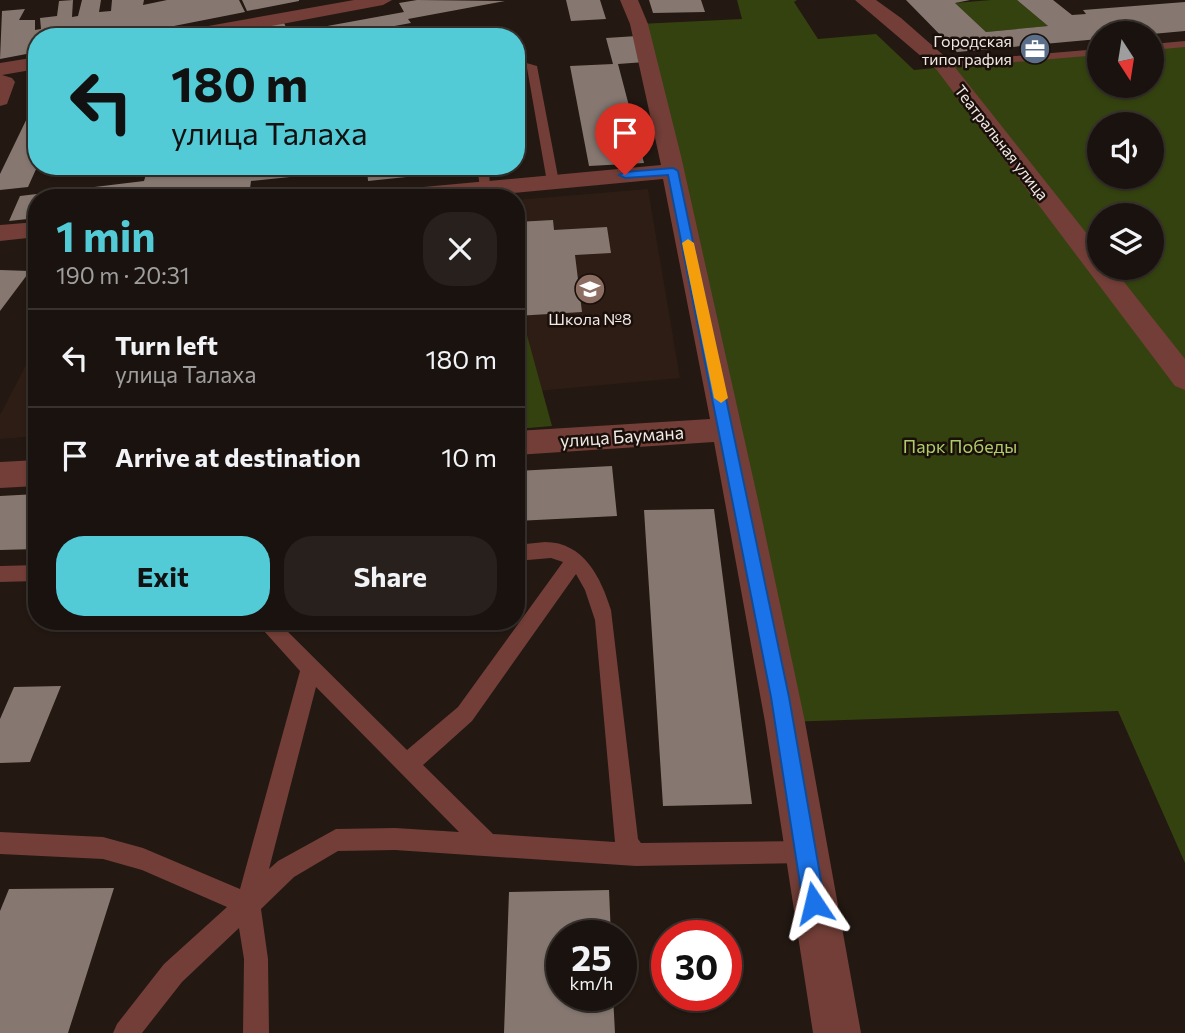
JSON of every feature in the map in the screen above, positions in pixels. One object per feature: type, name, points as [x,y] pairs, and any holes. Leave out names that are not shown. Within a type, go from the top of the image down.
[{"type":"street","points":[[229,28],[383,0]]},
{"type":"street","points":[[629,0],[639,24],[673,171],[727,430],[785,722],[837,1033]]},
{"type":"street","name":"Театральная улица","points":[[864,0],[895,22],[943,65],[1087,250]]},
{"type":"street","points":[[0,69],[28,64]]},
{"type":"street","points":[[0,80],[5,82],[0,100]]},
{"type":"street","points":[[425,189],[484,177],[553,182],[673,171]]},
{"type":"street","points":[[0,233],[28,230]]},
{"type":"street","name":"Театральная улица","points":[[1110,280],[1185,379]]},
{"type":"street","name":"улица Баумана","points":[[525,442],[727,430]]},
{"type":"street","points":[[0,475],[28,473]]},
{"type":"lane","points":[[1164,46],[1185,44]]},
{"type":"lane","points":[[943,65],[1087,53]]},
{"type":"lane","points":[[525,65],[532,66],[553,182]]},
{"type":"lane","points":[[525,553],[559,551],[586,571],[597,595],[605,620],[627,844],[636,855]]},
{"type":"lane","points":[[525,630],[574,562]]},
{"type":"lane","points":[[0,574],[28,573]]},
{"type":"lane","points":[[273,630],[488,845]]},
{"type":"lane","points":[[407,764],[465,713],[525,630]]},
{"type":"lane","points":[[256,1033],[256,960],[248,904],[311,668]]},
{"type":"lane","points":[[126,1033],[173,973],[286,869],[336,839],[395,839],[636,855],[805,852]]},
{"type":"lane","points":[[0,843],[103,848],[143,859],[248,904]]},
{"type":"shaded area","name":"Школа №8","points":[[648,189],[680,378],[525,392],[525,199]]},
{"type":"shaded area","points":[[28,361],[28,437],[0,439],[0,415]]},
{"type":"green space","name":"Парк Победы","points":[[737,0],[797,0],[794,2],[818,39],[876,34],[914,70],[1087,53],[1087,98],[1164,98],[1164,46],[1185,44],[1185,863],[1118,711],[785,722],[639,24],[742,19]]},
{"type":"green space","points":[[1017,0],[1048,26],[986,32],[955,3]]},
{"type":"green space","points":[[525,328],[552,426],[525,428]]},
{"type":"building","points":[[73,0],[72,17],[78,16],[82,0],[101,0],[99,12],[111,11],[112,0],[144,0],[143,5],[167,0],[239,0],[245,12],[164,28],[41,28],[40,18],[57,16],[59,1]]},
{"type":"building","points":[[242,0],[299,0],[299,1],[247,11]]},
{"type":"building","points":[[417,0],[505,1],[408,19],[411,23],[384,28],[316,28],[404,12],[399,3]]},
{"type":"building","points":[[566,0],[600,0],[606,19],[571,21]]},
{"type":"building","points":[[649,0],[701,0],[705,12],[653,13]]},
{"type":"building","points":[[906,0],[970,0],[955,3],[986,32],[1048,26],[1017,0],[1053,0],[1072,15],[1086,14],[1083,10],[1185,2],[1185,31],[1164,33],[1164,21],[1087,21],[1087,40],[957,52]]},
{"type":"building","points":[[25,9],[19,20],[35,20],[35,28],[28,28],[28,54],[0,59],[2,11]]},
{"type":"building","points":[[283,21],[286,28],[252,28]]},
{"type":"building","points":[[637,36],[645,62],[618,64],[644,163],[589,166],[570,66],[613,64],[606,38]]},
{"type":"building","points":[[28,116],[28,175],[33,175],[28,187],[0,190],[0,174]]},
{"type":"building","points":[[146,175],[309,175],[251,181],[250,189],[78,189],[144,181]]},
{"type":"building","points":[[368,175],[425,175],[368,181]]},
{"type":"building","points":[[28,195],[28,219],[9,221],[20,196]]},
{"type":"building","points":[[553,220],[554,230],[607,227],[611,253],[575,255],[582,312],[525,315],[525,222]]},
{"type":"building","points":[[0,270],[28,271],[28,274],[0,311]]},
{"type":"building","points":[[612,466],[617,516],[525,521],[525,471]]},
{"type":"building","points":[[28,494],[28,549],[0,550],[0,496]]},
{"type":"building","points":[[714,509],[752,804],[663,806],[644,510]]},
{"type":"building","points":[[61,686],[30,762],[0,763],[0,719],[14,687]]},
{"type":"building","points":[[114,888],[68,1033],[0,1033],[0,911],[9,889]]},
{"type":"building","points":[[609,890],[610,920],[546,920],[546,1011],[614,1011],[615,1033],[504,1033],[509,892]]},
{"type":"slow traffic","points":[[688,243],[721,398]]},
{"type":"place","name":"Городская типография","points":[[1035,49]]},
{"type":"place","name":"Школа №8","points":[[590,289]]},
{"type":"route","points":[[625,175],[673,171],[785,722],[814,903]]}]
